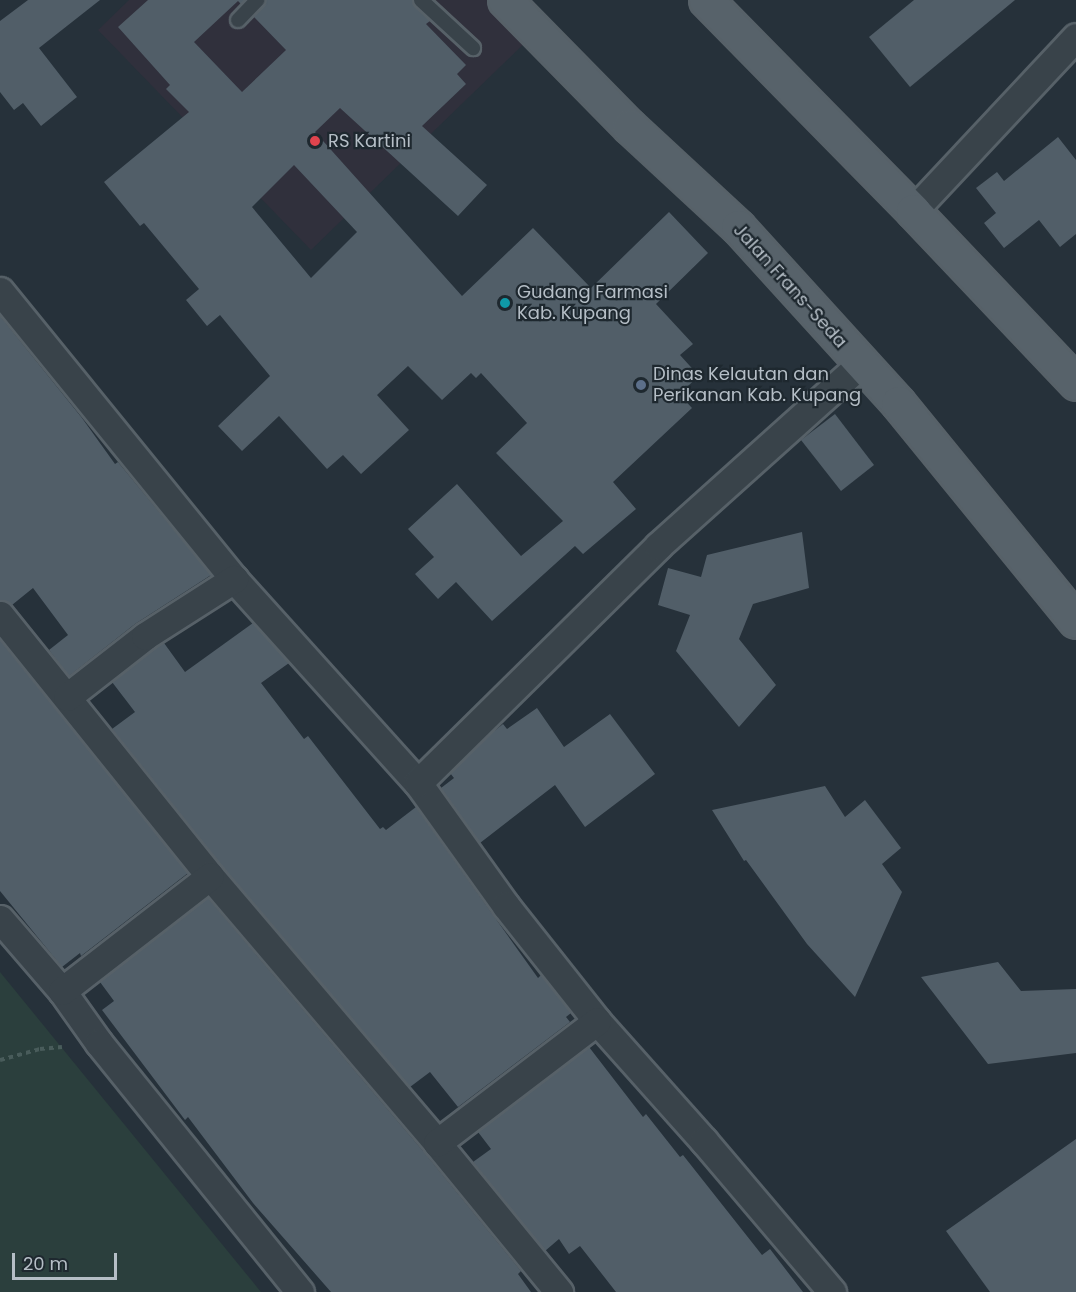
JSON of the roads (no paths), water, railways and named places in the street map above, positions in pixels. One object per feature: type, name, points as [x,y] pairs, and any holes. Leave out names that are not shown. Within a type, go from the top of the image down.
[{"type":"main road","name":"Jalan Frans-Seda","points":[[505,0],[630,127],[738,227],[898,403],[1076,621]]},
{"type":"main road","points":[[706,0],[913,210],[1076,383]]},
{"type":"street","points":[[913,210],[1076,37]]},
{"type":"street","points":[[0,291],[234,579],[418,783],[506,906],[597,1021],[704,1141],[832,1292]]},
{"type":"street","points":[[418,783],[658,546],[861,364]]},
{"type":"street","points":[[68,697],[145,636],[234,579]]},
{"type":"street","points":[[0,615],[210,876],[437,1143],[559,1292]]},
{"type":"street","points":[[62,991],[210,876]]},
{"type":"street","points":[[0,919],[62,991],[99,1043],[300,1292]]},
{"type":"street","points":[[437,1143],[597,1021]]},
{"type":"lane","points":[[238,20],[257,0]]},
{"type":"lane","points":[[421,0],[473,48]]},
{"type":"place","name":"RS Kartini","points":[[315,141]]},
{"type":"place","name":"Gudang Farmasi Kab. Kupang","points":[[505,303]]},
{"type":"place","name":"Dinas Kelautan dan Perikanan Kab. Kupang","points":[[641,385]]}]
